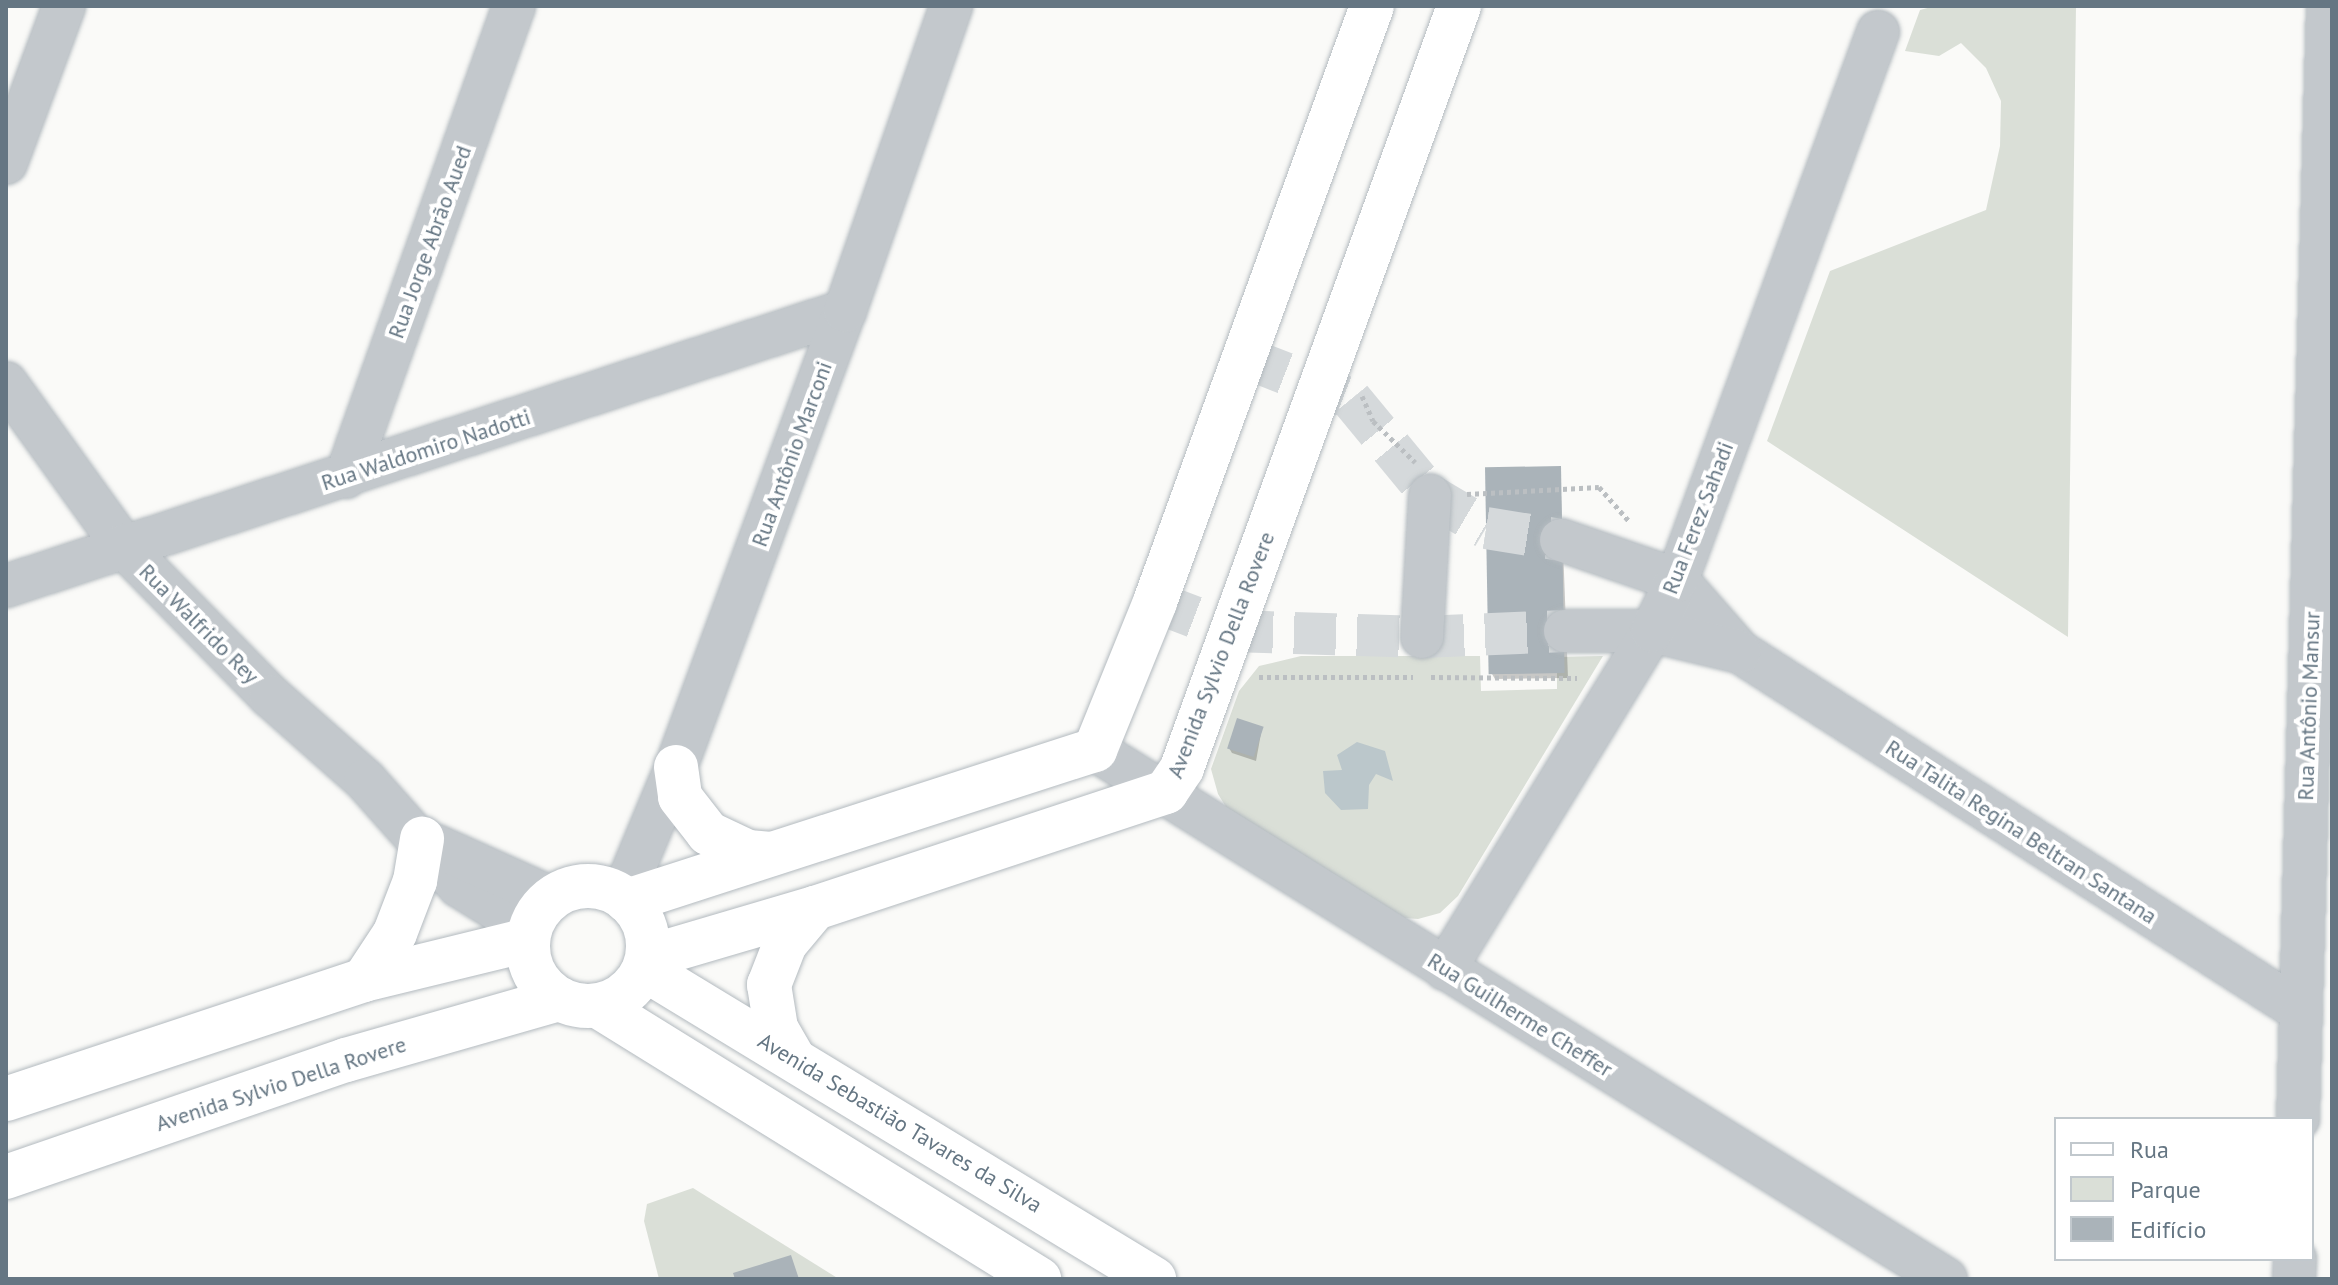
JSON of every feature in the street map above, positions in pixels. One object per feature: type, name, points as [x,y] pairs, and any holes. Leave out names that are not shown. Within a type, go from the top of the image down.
[{"type":"main road","points":[[624,899],[1095,750],[1155,602],[1372,6]]},
{"type":"main road","name":"Avenida Sylvio Della Rovere","points":[[646,963],[1166,792],[1182,768],[1459,6]]},
{"type":"main road","points":[[676,767],[680,797],[708,833],[727,845],[771,854]]},
{"type":"main road","points":[[364,980],[395,933],[415,881],[422,839]]},
{"type":"main road","points":[[6,1099],[537,922],[592,886],[624,899],[646,930],[646,963],[630,989],[578,1002]]},
{"type":"main road","points":[[792,1056],[776,1028],[769,985],[785,944],[815,908]]},
{"type":"main road","points":[[537,922],[535,973],[578,1002],[1039,1279]]},
{"type":"main road","name":"Avenida Sebastião Tavares da Silva","points":[[646,963],[1154,1279]]},
{"type":"main road","name":"Avenida Sylvio Della Rovere","points":[[6,1177],[346,1060],[578,1002]]},
{"type":"street","points":[[6,163],[64,6]]},
{"type":"street","name":"Rua Jorge Abrão Aued","points":[[346,477],[514,6]]},
{"type":"street","name":"Rua Antônio Marconi","points":[[624,899],[845,311],[951,6]]},
{"type":"street","name":"Rua Antônio Mansur","points":[[2298,1117],[2311,1027],[2328,6]]},
{"type":"street","name":"Rua Ferez Sahadi","points":[[1445,969],[1652,631],[1677,580],[1878,32]]},
{"type":"street","name":"Rua Waldomiro Nadotti","points":[[6,586],[845,311]]},
{"type":"street","name":"Rua Walfrido Rey","points":[[6,383],[123,546],[422,839],[537,922]]},
{"type":"street","points":[[1422,637],[1440,488]]},
{"type":"street","name":"Rua Talita Regina Beltran Santana","points":[[1561,540],[1677,580],[1740,652],[2311,1027]]},
{"type":"street","name":"Rua Talita Regina Beltran Santana","points":[[1565,631],[1652,631],[1740,652]]},
{"type":"street","name":"Rua Guilherme Cheffer","points":[[1095,750],[1946,1279]]},
{"type":"path","points":[[1361,391],[1373,421],[1440,488],[1599,487],[1637,530]]},
{"type":"path","points":[[1250,685],[1266,675],[1584,678],[1576,691]]},
{"type":"green space","points":[[1935,6],[2076,6],[2068,637],[1767,441],[1830,271],[1986,210],[2000,146],[2001,101],[1986,68],[1961,43],[1939,56],[1905,51],[1920,10]]},
{"type":"green space","points":[[1301,656],[1480,656],[1481,691],[1557,689],[1557,657],[1603,656],[1458,896],[1440,913],[1418,919],[1405,918],[1226,807],[1218,794],[1211,769],[1239,691],[1259,666]]},
{"type":"green space","points":[[693,1188],[839,1279],[659,1279],[644,1221],[647,1204]]},
{"type":"shaded area","points":[[1357,742],[1385,751],[1393,781],[1376,774],[1369,785],[1368,809],[1341,810],[1325,793],[1323,771],[1342,770],[1337,755]]},
{"type":"building","points":[[1561,466],[1565,673],[1489,674],[1485,467]]},
{"type":"building","points":[[1237,718],[1264,727],[1254,757],[1227,748]]},
{"type":"building","points":[[791,1255],[799,1279],[735,1279],[733,1273]]},
{"type":"tunnel","points":[[1246,358],[1351,399],[1430,495],[1486,528],[1561,540]]},
{"type":"tunnel","points":[[1155,602],[1231,631],[1422,637],[1565,631]]}]
